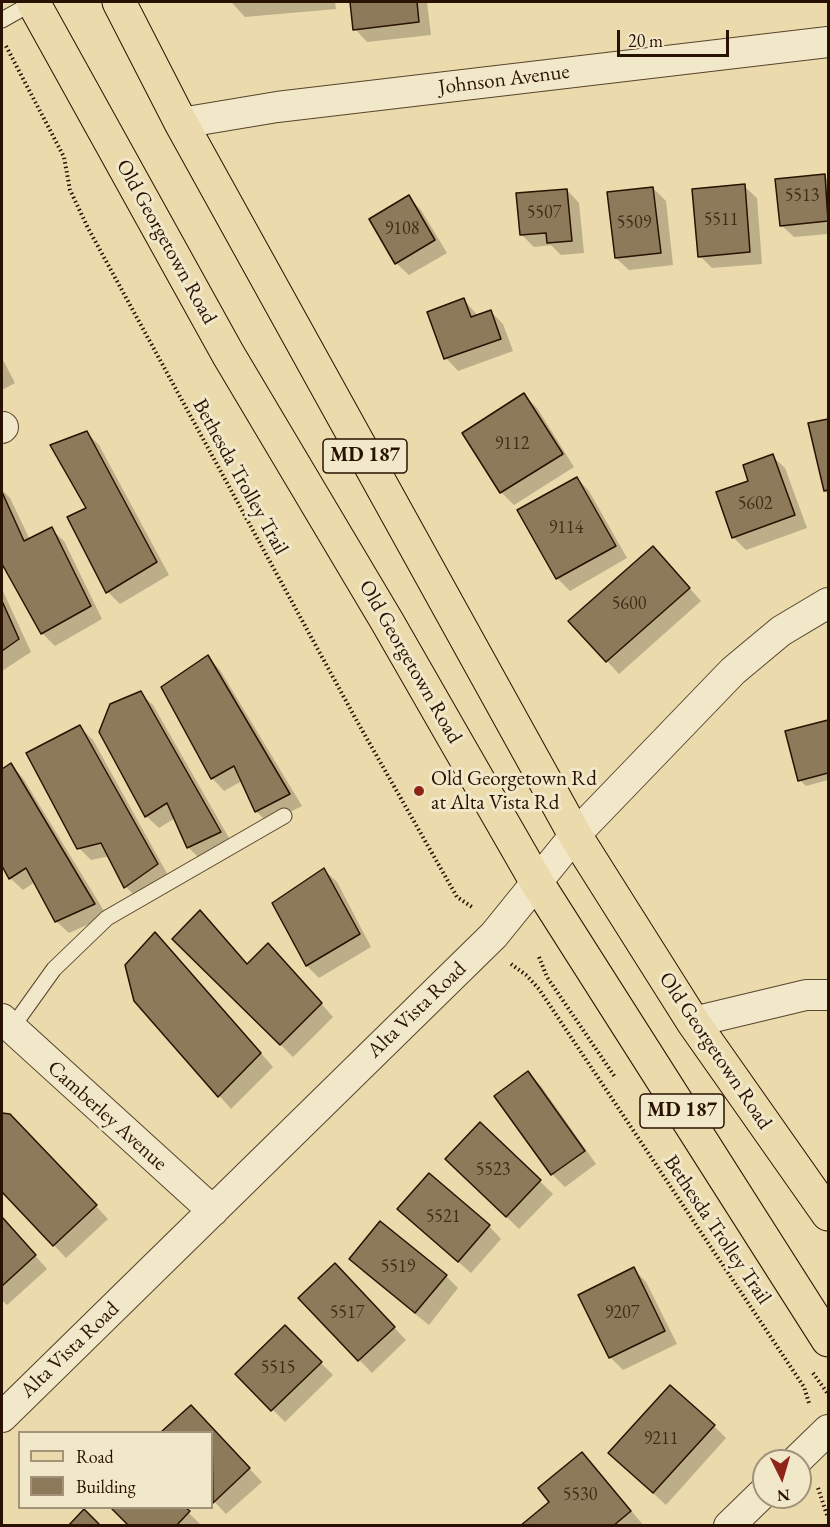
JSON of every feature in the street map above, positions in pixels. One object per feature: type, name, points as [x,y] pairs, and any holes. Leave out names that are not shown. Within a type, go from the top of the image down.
[{"type":"main road","name":"Old Georgetown Road","points":[[34,2],[228,354],[394,634],[536,881],[828,1340]]},
{"type":"main road","name":"Old Georgetown Road","points":[[119,2],[181,123],[575,835],[693,1022],[828,1214]]},
{"type":"street","name":"Johnson Avenue","points":[[181,123],[289,106],[828,42]]},
{"type":"street","name":"Alta Vista Road","points":[[2,1417],[494,936],[575,835],[733,670],[781,631],[828,603]]},
{"type":"street","points":[[693,1022],[806,995],[828,995]]},
{"type":"street","name":"Camberley Avenue","points":[[5,1029],[213,1211]]},
{"type":"street","points":[[808,1449],[828,1430]]},
{"type":"street","points":[[729,1526],[752,1504]]},
{"type":"lane","points":[[2,20],[34,2]]},
{"type":"lane","points":[[5,1029],[54,969],[106,918],[284,816]]},
{"type":"path","name":"Bethesda Trolley Trail","points":[[2,38],[64,157],[70,190],[132,311],[457,897],[480,913]]},
{"type":"path","name":"Bethesda Trolley Trail","points":[[510,964],[526,975],[539,989],[804,1387],[808,1401]]},
{"type":"path","points":[[809,1368],[828,1394]]},
{"type":"path","points":[[821,1481],[817,1489],[828,1518]]},
{"type":"building","points":[[350,2],[417,2],[419,22],[353,30]]},
{"type":"building","points":[[825,174],[828,221],[780,226],[775,179]]},
{"type":"building","points":[[745,184],[750,252],[698,257],[692,189]]},
{"type":"building","points":[[653,187],[661,253],[615,258],[607,192]]},
{"type":"building","points":[[567,189],[572,241],[547,243],[546,233],[520,235],[516,193]]},
{"type":"building","points":[[409,195],[435,240],[395,264],[369,219]]},
{"type":"building","points":[[464,298],[471,317],[491,310],[501,339],[444,359],[427,312]]},
{"type":"building","points":[[524,393],[563,454],[500,493],[462,433]]},
{"type":"building","points":[[828,419],[828,490],[824,491],[808,423]]},
{"type":"building","points":[[87,431],[157,562],[106,593],[67,517],[86,508],[50,445]]},
{"type":"building","points":[[773,454],[795,515],[732,538],[716,492],[748,481],[743,465]]},
{"type":"building","points":[[577,477],[616,546],[556,579],[517,510]]},
{"type":"building","points":[[2,492],[24,541],[52,527],[91,606],[41,634],[2,564]]},
{"type":"building","points":[[653,546],[690,588],[606,662],[568,621]]},
{"type":"building","points":[[2,601],[19,639],[2,651]]},
{"type":"building","points":[[208,655],[290,794],[255,812],[234,766],[211,779],[161,687]]},
{"type":"building","points":[[141,691],[221,832],[187,848],[167,803],[145,817],[99,732],[110,704]]},
{"type":"building","points":[[828,720],[828,773],[798,781],[785,731]]},
{"type":"building","points":[[80,725],[158,864],[124,888],[101,843],[77,849],[26,753]]},
{"type":"building","points":[[11,763],[95,904],[55,922],[26,868],[9,879],[2,866],[2,769]]},
{"type":"building","points":[[324,868],[360,934],[306,966],[272,903]]},
{"type":"building","points":[[200,910],[247,964],[268,943],[322,1003],[280,1045],[172,939]]},
{"type":"building","points":[[155,932],[261,1053],[218,1097],[134,1001],[125,965]]},
{"type":"building","points":[[528,1071],[585,1151],[551,1175],[494,1096]]},
{"type":"building","points":[[2,1113],[10,1114],[97,1205],[53,1246],[2,1192]]},
{"type":"building","points":[[480,1122],[541,1180],[506,1217],[445,1159]]},
{"type":"building","points":[[429,1173],[490,1225],[458,1262],[397,1209]]},
{"type":"building","points":[[2,1217],[36,1255],[2,1286]]},
{"type":"building","points":[[380,1221],[447,1275],[415,1313],[349,1259]]},
{"type":"building","points":[[335,1263],[395,1327],[358,1361],[298,1298]]},
{"type":"building","points":[[634,1267],[665,1331],[609,1358],[578,1295]]},
{"type":"building","points":[[285,1325],[322,1362],[271,1411],[235,1374]]},
{"type":"building","points":[[670,1385],[715,1425],[653,1493],[608,1453]]},
{"type":"building","points":[[191,1405],[250,1468],[213,1503],[213,1431],[162,1431]]},
{"type":"building","points":[[582,1452],[631,1511],[613,1526],[520,1526],[549,1502],[538,1488]]},
{"type":"building","points":[[84,1509],[101,1526],[68,1526]]},
{"type":"building","points":[[112,1509],[187,1509],[190,1511],[176,1526],[129,1526]]},
{"type":"place","name":"Old Georgetown Rd at Alta Vista Rd","points":[[419,791]]}]
